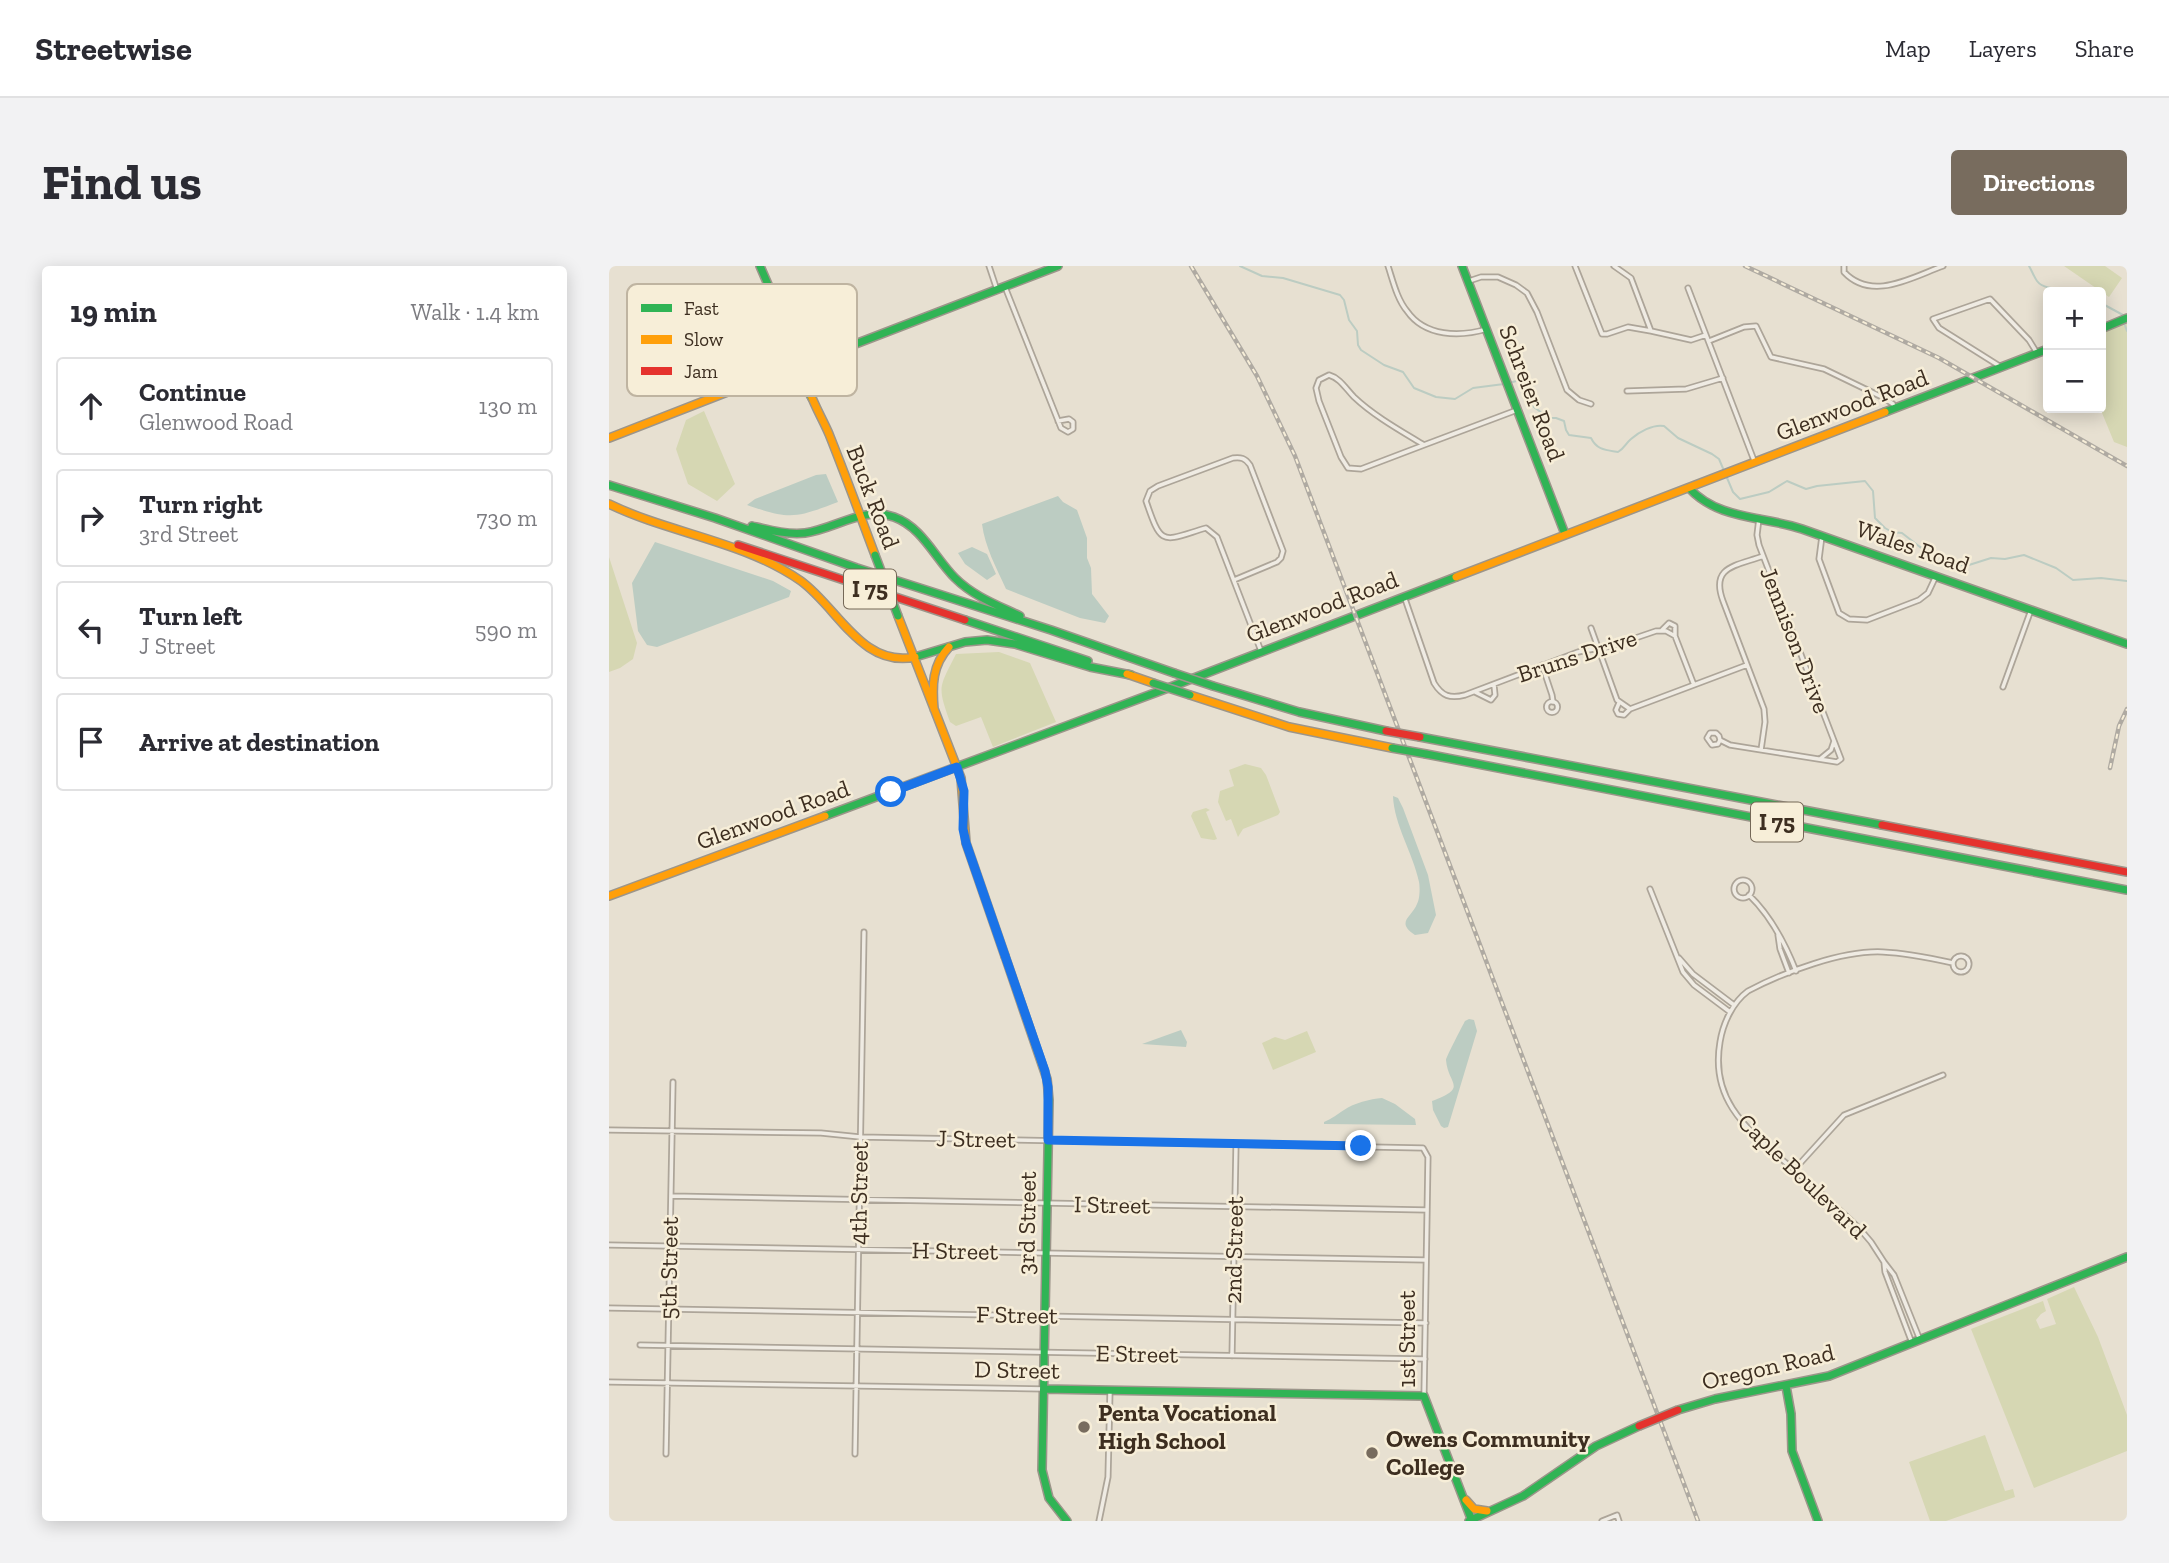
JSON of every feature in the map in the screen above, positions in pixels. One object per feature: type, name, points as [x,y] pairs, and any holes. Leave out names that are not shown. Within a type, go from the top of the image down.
[{"type":"main road","points":[[760,266],[767,284]]},
{"type":"main road","points":[[857,345],[1058,266]]},
{"type":"main road","name":"Schreier Road","points":[[1462,266],[1565,534]]},
{"type":"main road","points":[[2106,327],[2127,318]]},
{"type":"main road","name":"Glenwood Road","points":[[609,896],[957,767],[2045,350]]},
{"type":"main road","points":[[609,438],[719,396]]},
{"type":"main road","name":"Buck Road","points":[[812,398],[828,432],[957,767]]},
{"type":"main road","name":"I 75","points":[[609,485],[715,518],[1213,686],[1299,712],[1386,731],[2127,872]]},
{"type":"main road","name":"Wales Road","points":[[1689,488],[1697,497],[1718,510],[1786,524],[2127,645]]},
{"type":"main road","points":[[609,503],[741,552],[799,579],[816,592],[871,650],[900,659],[978,639],[1002,641],[1088,666],[1131,675]]},
{"type":"main road","name":"I 75","points":[[609,503],[1289,727],[2127,890]]},
{"type":"main road","points":[[715,518],[779,533],[795,534],[824,528],[860,515],[883,514],[904,522],[967,588],[992,603],[1051,630]]},
{"type":"main road","points":[[934,709],[933,675],[937,662],[954,644]]},
{"type":"main road","name":"3rd Street","points":[[957,767],[964,791],[963,829],[966,843],[1047,1079],[1042,1470],[1053,1504],[1067,1521]]},
{"type":"main road","name":"Oregon Road","points":[[1471,1521],[1523,1496],[1596,1446],[1678,1410],[1725,1395],[1786,1386],[1829,1376],[2127,1257]]},
{"type":"main road","points":[[1786,1386],[1791,1414],[1791,1451],[1818,1521]]},
{"type":"main road","name":"D Street","points":[[1044,1390],[1424,1396]]},
{"type":"main road","name":"1st Street","points":[[1424,1396],[1471,1521]]},
{"type":"main road","points":[[1462,1495],[1474,1509],[1490,1511]]},
{"type":"street","points":[[989,266],[1058,421],[1065,432],[1071,432],[1073,422],[1069,419],[1058,421]]},
{"type":"street","points":[[1388,266],[1405,309],[1421,323],[1435,331],[1451,335],[1487,329]]},
{"type":"street","points":[[1575,266],[1602,334],[1628,327],[1691,340],[1706,335]]},
{"type":"street","points":[[1614,266],[1631,278],[1651,331]]},
{"type":"street","points":[[1844,266],[1847,276],[1877,288],[1943,266]]},
{"type":"street","points":[[1468,282],[1487,276],[1498,277],[1527,293],[1567,390],[1579,400],[1591,404]]},
{"type":"street","points":[[1688,288],[1755,463]]},
{"type":"street","points":[[2001,367],[1939,328],[1933,319],[1990,299],[2029,340],[2036,353]]},
{"type":"street","points":[[1709,341],[1744,327],[1756,326],[1771,357],[1824,369],[1884,398],[1893,404],[1895,409]]},
{"type":"street","points":[[1424,445],[1359,401],[1336,378],[1326,376],[1319,380],[1316,387],[1319,401],[1348,468],[1361,469],[1518,410]]},
{"type":"street","points":[[1627,391],[1686,389],[1723,377]]},
{"type":"street","points":[[1234,580],[1277,562],[1283,551],[1251,465],[1245,459],[1233,458],[1150,491],[1146,501],[1156,531],[1162,537],[1171,539],[1206,528],[1217,537],[1261,651]]},
{"type":"street","name":"Jennison Drive","points":[[1759,518],[1757,540],[1841,760],[1837,762],[1820,759]]},
{"type":"street","points":[[1822,536],[1819,559],[1839,613],[1849,619],[1867,620],[1919,600],[1928,593],[1936,576]]},
{"type":"street","points":[[1761,750],[1764,709],[1718,583],[1726,570],[1763,556]]},
{"type":"street","name":"Bruns Drive","points":[[1404,596],[1437,687],[1451,697],[1473,692],[1578,652],[1662,630],[1675,636],[1676,628],[1672,623],[1666,624],[1662,630]]},
{"type":"street","points":[[2003,687],[2031,610]]},
{"type":"street","points":[[1591,628],[1619,703],[1630,709]]},
{"type":"street","points":[[1675,636],[1694,685]]},
{"type":"street","points":[[1542,665],[1553,702]]},
{"type":"street","points":[[1619,703],[1616,710],[1624,715],[1630,709],[1748,665]]},
{"type":"street","name":"Bruns Drive","points":[[1473,692],[1491,700],[1495,695],[1493,684]]},
{"type":"street","points":[[1720,740],[1730,745],[1820,759],[1831,750],[1834,738]]},
{"type":"street","points":[[1743,880],[1749,883],[1749,895],[1743,898],[1736,894],[1734,889],[1737,883],[1743,880]]},
{"type":"street","points":[[1650,889],[1688,979],[1732,1009]]},
{"type":"street","points":[[1749,895],[1763,909],[1786,945],[1796,971]]},
{"type":"street","name":"4th Street","points":[[855,1454],[863,932]]},
{"type":"street","points":[[1778,935],[1789,974]]},
{"type":"street","points":[[1732,1009],[1748,991],[1832,958],[1863,952],[1901,953],[1953,963]]},
{"type":"street","points":[[1676,953],[1693,974],[1732,1009]]},
{"type":"street","points":[[1960,956],[1966,958],[1968,965],[1960,972],[1954,968],[1953,963],[1960,956]]},
{"type":"street","name":"Caple Boulevard","points":[[1732,1009],[1721,1037],[1718,1056],[1721,1084],[1734,1112],[1745,1126],[1859,1227],[1871,1242],[1894,1275],[1916,1341]]},
{"type":"street","points":[[1794,1170],[1844,1115],[1944,1075]]},
{"type":"street","name":"5th Street","points":[[666,1454],[673,1082]]},
{"type":"street","name":"J Street","points":[[609,1130],[1420,1147],[1426,1150]]},
{"type":"street","name":"2nd Street","points":[[1232,1356],[1236,1144]]},
{"type":"street","name":"1st Street","points":[[1424,1396],[1426,1150]]},
{"type":"street","name":"I Street","points":[[671,1196],[1427,1210]]},
{"type":"street","name":"H Street","points":[[609,1245],[1427,1260]]},
{"type":"street","name":"Caple Boulevard","points":[[1884,1262],[1885,1272],[1916,1341]]},
{"type":"street","name":"F Street","points":[[609,1308],[1426,1323]]},
{"type":"street","name":"E Street","points":[[640,1345],[1425,1359]]},
{"type":"street","name":"D Street","points":[[609,1382],[1044,1390]]},
{"type":"street","points":[[1099,1521],[1108,1477],[1110,1391]]},
{"type":"street","points":[[1602,1521],[1617,1515],[1619,1521]]},
{"type":"green space","points":[[2064,266],[2105,266],[2122,278],[2109,297],[2106,295],[2106,287],[2094,287]]},
{"type":"green space","points":[[2127,322],[2127,447],[2114,442],[2102,413],[2106,413],[2106,330]]},
{"type":"green space","points":[[704,411],[735,484],[717,501],[688,484],[676,449],[686,420]]},
{"type":"green space","points":[[609,557],[637,643],[633,659],[609,672]]},
{"type":"green space","points":[[999,652],[1030,663],[1056,722],[993,747],[981,717],[956,726],[950,722],[943,701],[942,687],[956,654]]},
{"type":"green space","points":[[1245,764],[1261,768],[1280,812],[1243,829],[1238,837],[1231,819],[1226,821],[1218,802],[1220,791],[1234,786],[1229,770]]},
{"type":"green space","points":[[1206,808],[1210,810],[1206,812],[1217,839],[1214,840],[1201,838],[1191,816],[1193,812]]},
{"type":"green space","points":[[1307,1031],[1316,1052],[1273,1070],[1262,1043],[1275,1037],[1285,1040]]},
{"type":"green space","points":[[2074,1287],[2098,1337],[2127,1415],[2127,1451],[2034,1488],[1971,1329],[2043,1301],[2046,1311],[2036,1320],[2040,1329],[2056,1324],[2047,1299]]},
{"type":"green space","points":[[1985,1435],[2005,1491],[2013,1489],[2015,1497],[1946,1521],[1930,1521],[1909,1462]]},
{"type":"shaded area","points":[[826,474],[838,502],[793,515],[773,513],[747,505],[755,499],[816,475]]},
{"type":"shaded area","points":[[1058,496],[1077,510],[1087,538],[1092,594],[1109,616],[1105,623],[1080,618],[1006,589],[988,549],[982,524]]},
{"type":"shaded area","points":[[655,542],[773,581],[791,591],[789,597],[657,647],[647,645],[638,631],[632,583]]},
{"type":"shaded area","points":[[972,547],[987,554],[996,574],[987,580],[965,564],[958,553]]},
{"type":"shaded area","points":[[1393,796],[1398,798],[1403,808],[1428,875],[1436,915],[1428,933],[1415,935],[1406,926],[1407,919],[1418,902],[1419,884],[1397,818]]},
{"type":"shaded area","points":[[1474,1020],[1477,1031],[1448,1127],[1444,1128],[1433,1110],[1432,1101],[1453,1088],[1446,1060],[1465,1021]]},
{"type":"shaded area","points":[[1181,1030],[1187,1042],[1186,1047],[1142,1044]]},
{"type":"shaded area","points":[[1382,1098],[1415,1119],[1416,1125],[1324,1124],[1352,1105]]},
{"type":"waterway","points":[[1240,266],[1262,276],[1283,278],[1340,295],[1349,320],[1357,331],[1361,350],[1384,365],[1403,372],[1414,388],[1436,397],[1455,399],[1473,388],[1504,384]]},
{"type":"waterway","points":[[2029,266],[2036,279],[2046,287]]},
{"type":"waterway","points":[[2106,306],[2123,315]]},
{"type":"waterway","points":[[2124,323],[2127,331]]},
{"type":"waterway","points":[[1509,383],[1526,381],[1531,405],[1549,418],[1564,421],[1569,435],[1591,438],[1605,450],[1618,452],[1642,431],[1664,426],[1678,438],[1719,459],[1733,492],[1740,499],[1769,492],[1787,481],[1806,489],[1865,481],[1873,491],[1875,518],[1885,528],[1902,533],[1920,547],[1959,565],[2024,555],[2056,568],[2073,580],[2101,578],[2127,581]]},
{"type":"railway","points":[[1191,266],[1257,376],[1295,456],[1698,1521]]},
{"type":"railway","points":[[1745,266],[1939,358],[2127,466]]},
{"type":"railway","points":[[2110,768],[2119,726],[2127,709]]},
{"type":"traffic: fast","points":[[760,266],[768,284]]},
{"type":"traffic: fast","points":[[857,343],[1058,266]]},
{"type":"traffic: fast","points":[[1462,266],[1565,534]]},
{"type":"traffic: fast","points":[[2106,327],[2127,318]]},
{"type":"traffic: fast","points":[[1885,412],[2045,350]]},
{"type":"traffic: fast","points":[[609,485],[715,518],[1174,673]]},
{"type":"traffic: fast","points":[[1689,488],[1727,512],[1802,529],[2127,644]]},
{"type":"traffic: fast","points":[[752,526],[779,532],[805,533],[871,514],[894,517],[913,528],[962,584],[986,600],[1020,616]]},
{"type":"traffic: fast","points":[[875,555],[898,616]]},
{"type":"traffic: fast","points":[[825,816],[1456,577]]},
{"type":"traffic: fast","points":[[965,620],[1088,661]]},
{"type":"traffic: fast","points":[[915,657],[965,642],[987,640],[1015,644],[1090,667],[1131,675]]},
{"type":"traffic: fast","points":[[1174,673],[1213,686]]},
{"type":"traffic: fast","points":[[1153,683],[1190,695]]},
{"type":"traffic: fast","points":[[1213,686],[1299,712],[1386,731]]},
{"type":"traffic: fast","points":[[1420,737],[1882,825]]},
{"type":"traffic: fast","points":[[1392,748],[1426,754]]},
{"type":"traffic: fast","points":[[1426,754],[2127,890]]},
{"type":"traffic: fast","points":[[1005,956],[1047,1079],[1049,1100],[1042,1470],[1049,1498],[1067,1521]]},
{"type":"traffic: fast","points":[[1678,1410],[1715,1399],[1829,1376],[2127,1257]]},
{"type":"traffic: fast","points":[[1786,1386],[1791,1414],[1792,1451],[1818,1521]]},
{"type":"traffic: fast","points":[[1044,1389],[1424,1396],[1472,1521]]},
{"type":"traffic: fast","points":[[1469,1521],[1523,1496],[1596,1446],[1639,1426]]},
{"type":"traffic: slow","points":[[609,438],[717,396]]},
{"type":"traffic: slow","points":[[811,396],[829,434],[875,555]]},
{"type":"traffic: slow","points":[[1456,577],[1885,412]]},
{"type":"traffic: slow","points":[[609,504],[732,547],[779,567],[814,592],[865,645],[880,654],[896,658],[915,657]]},
{"type":"traffic: slow","points":[[898,616],[961,778],[966,843],[1005,956]]},
{"type":"traffic: slow","points":[[934,709],[934,676],[939,661],[949,647]]},
{"type":"traffic: slow","points":[[1127,674],[1153,683]]},
{"type":"traffic: slow","points":[[1190,695],[1289,727],[1392,748]]},
{"type":"traffic: slow","points":[[609,896],[825,816]]},
{"type":"traffic: slow","points":[[1466,1500],[1474,1509],[1487,1511]]},
{"type":"traffic: jam","points":[[738,545],[965,620]]},
{"type":"traffic: jam","points":[[1386,731],[1420,737]]},
{"type":"traffic: jam","points":[[1882,825],[2127,872]]},
{"type":"traffic: jam","points":[[1639,1426],[1678,1410]]},
{"type":"place","name":"Penta Vocational High School","points":[[1084,1427]]},
{"type":"place","name":"Owens Community College","points":[[1372,1453]]},
{"type":"route","points":[[891,792],[957,767],[965,797],[963,829],[966,843],[1047,1079],[1048,1140],[1361,1146]]}]
